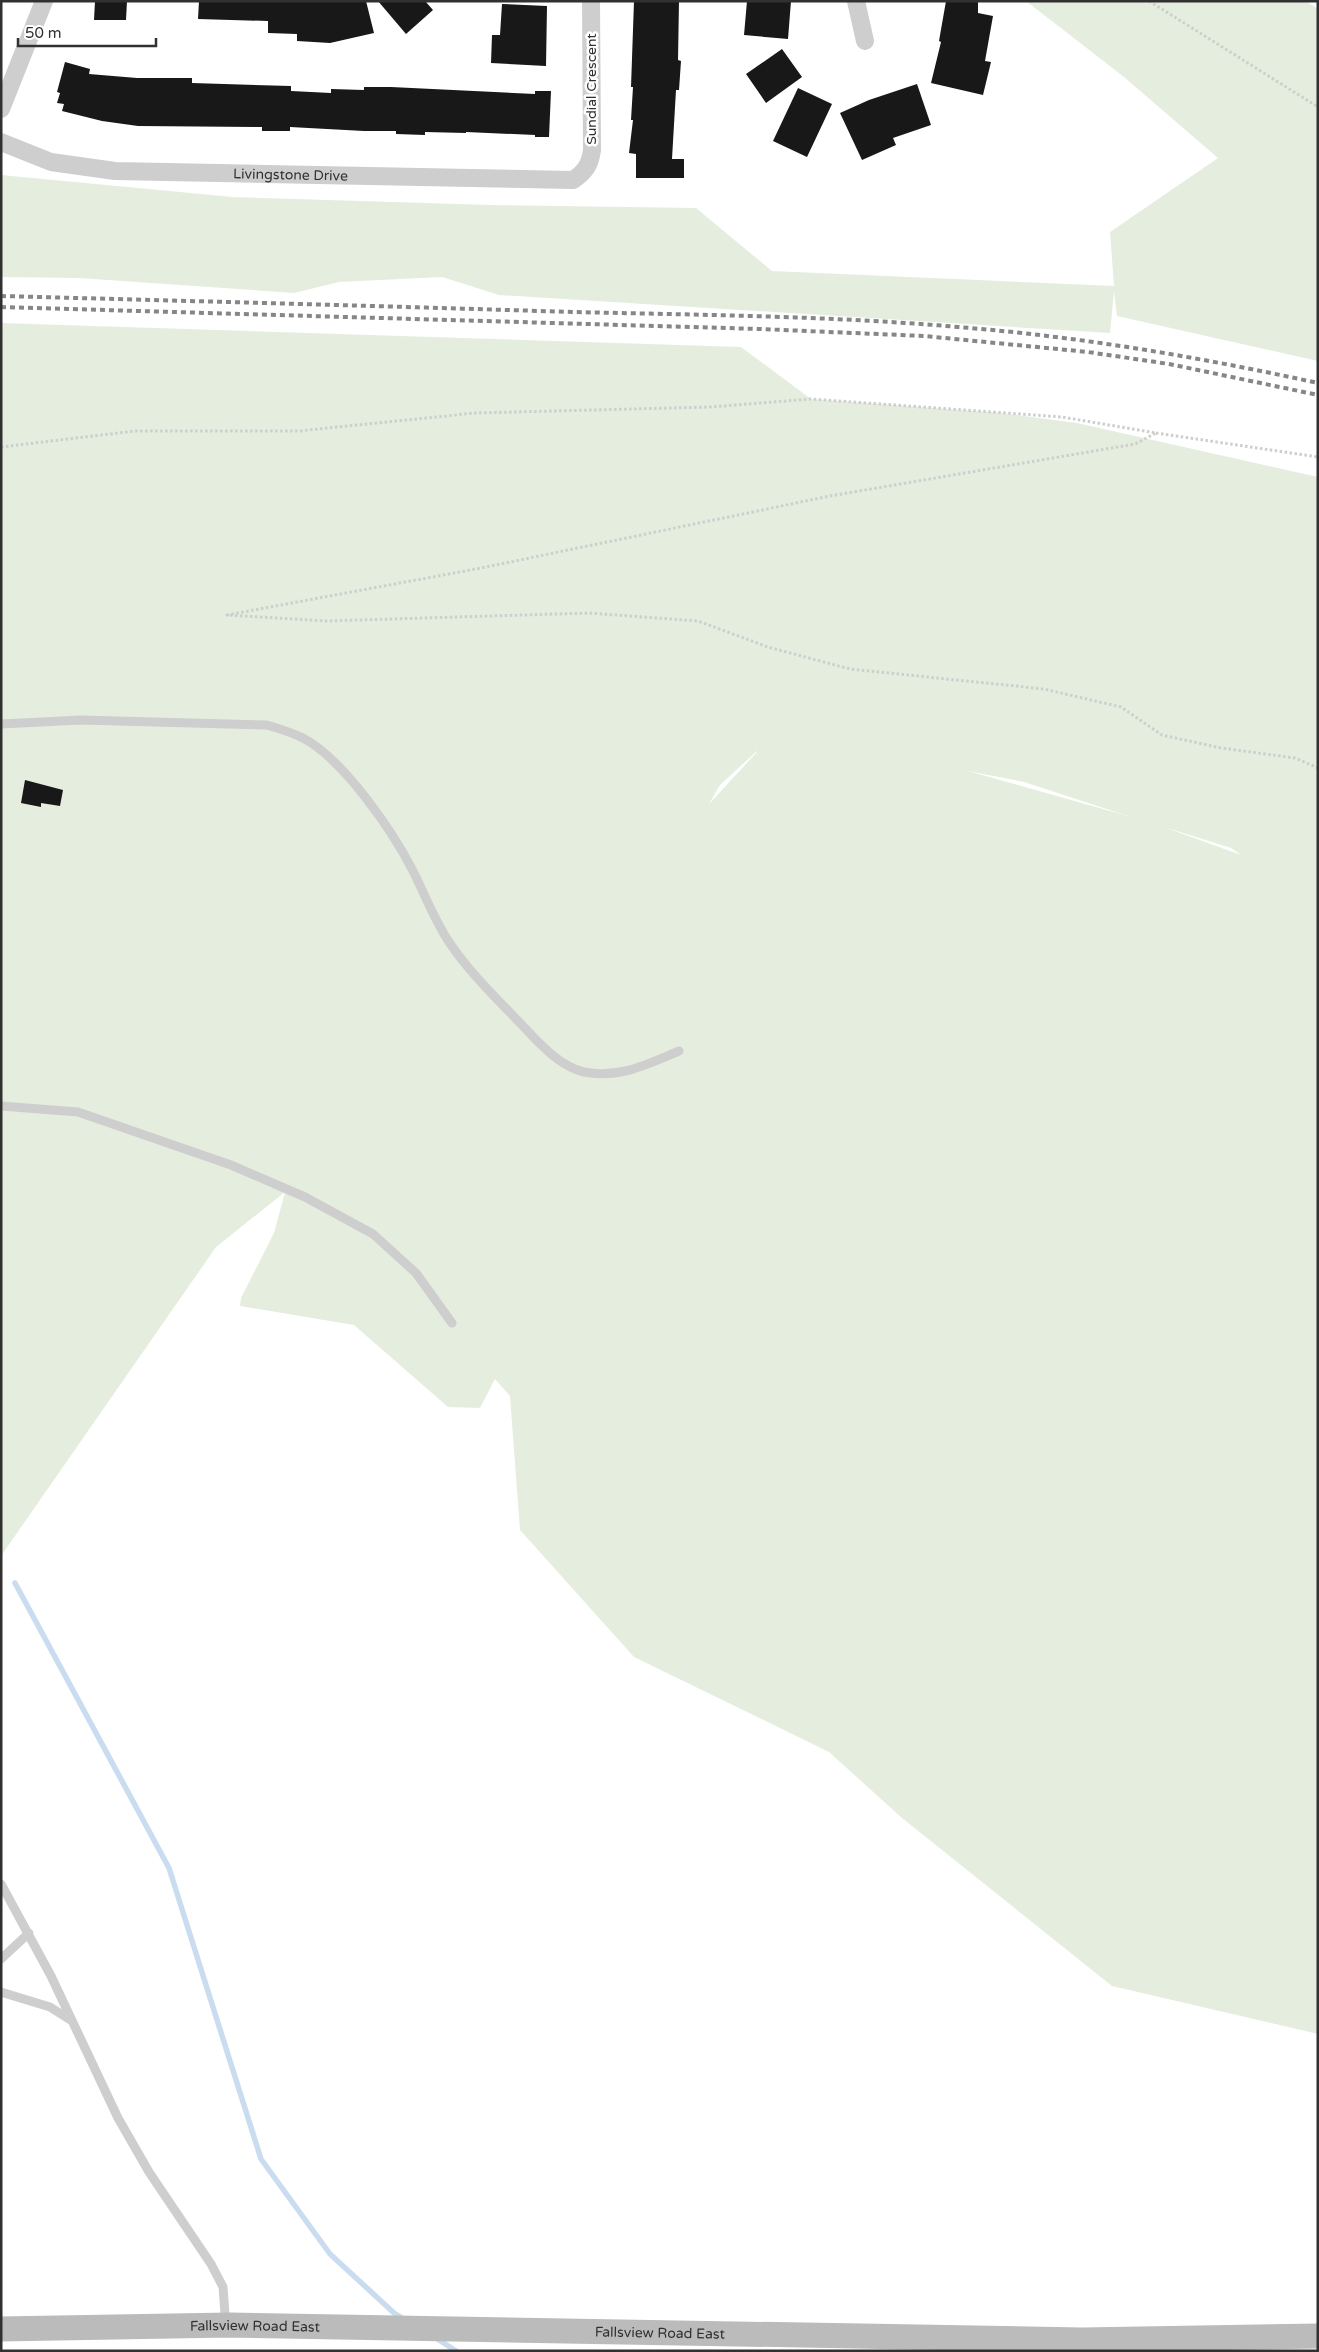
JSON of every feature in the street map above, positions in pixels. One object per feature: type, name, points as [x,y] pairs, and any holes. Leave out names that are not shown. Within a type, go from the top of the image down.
[{"type":"street","points":[[1,109],[44,1]]},
{"type":"street","name":"Sundial Crescent","points":[[582,174],[590,163],[592,150],[591,1]]},
{"type":"street","points":[[856,1],[865,41]]},
{"type":"street","name":"Livingstone Drive","points":[[1,142],[51,162],[116,171],[573,180],[582,174]]},
{"type":"street","name":"Fallsview Road East","points":[[1,2329],[229,2325],[1082,2340],[1318,2336]]},
{"type":"lane","points":[[1,724],[81,720],[267,725],[288,731],[305,739],[331,758],[361,791],[412,870],[431,911],[450,943],[494,996],[547,1051],[582,1071],[610,1073],[638,1069],[679,1051]]},
{"type":"lane","points":[[1,1106],[78,1112],[231,1165],[305,1197],[373,1234],[416,1273],[452,1323]]},
{"type":"lane","points":[[1,1884],[29,1933],[118,2118],[150,2172],[211,2264],[223,2287],[225,2314],[229,2325]]},
{"type":"lane","points":[[1,1959],[29,1933]]},
{"type":"lane","points":[[1,1992],[50,2007],[72,2022]]},
{"type":"path","points":[[1149,1],[1318,107]]},
{"type":"path","points":[[1,447],[135,431],[299,431],[475,413],[710,407],[811,399],[1062,416],[1156,433],[1318,457]]},
{"type":"path","points":[[1156,433],[1134,444],[830,496],[481,568],[227,615],[326,621],[588,614],[698,621],[768,647],[850,669],[945,681],[1044,689],[1121,707],[1162,734],[1221,748],[1295,758],[1318,768]]},
{"type":"green space","points":[[1026,1],[1306,1],[1318,9],[1318,361],[1117,316],[1114,291],[1110,333],[499,295],[442,277],[339,282],[294,293],[79,278],[1,277],[1,175],[233,197],[491,205],[696,208],[772,271],[1114,286],[1110,232],[1218,158],[1124,77]]},
{"type":"green space","points":[[1,323],[741,347],[811,399],[1001,413],[1077,423],[1318,477],[1318,2034],[1112,1986],[902,1818],[829,1752],[634,1657],[520,1530],[510,1396],[495,1379],[480,1408],[448,1407],[354,1325],[240,1306],[241,1298],[274,1233],[285,1192],[216,1247],[1,1556]],"holes":[[[757,752],[709,804],[720,785]],[[968,771],[1024,782],[1128,816]],[[1164,827],[1231,848],[1241,855]]]},
{"type":"building","points":[[95,1],[127,1],[126,20],[94,20]]},
{"type":"building","points":[[199,1],[366,1],[374,33],[330,43],[297,41],[297,34],[268,33],[268,21],[198,19]]},
{"type":"building","points":[[378,1],[425,1],[433,10],[406,34]]},
{"type":"building","points":[[634,1],[679,1],[678,60],[681,61],[679,90],[676,90],[672,159],[684,159],[684,178],[636,178],[636,154],[629,153],[633,120],[631,120],[633,87],[631,87]]},
{"type":"building","points":[[747,1],[791,1],[788,39],[744,35]]},
{"type":"building","points":[[946,1],[978,1],[978,13],[993,16],[985,61],[991,62],[983,95],[931,83],[941,42],[939,41]]},
{"type":"building","points":[[502,4],[547,6],[546,66],[491,63],[492,35],[500,35]]},
{"type":"building","points":[[782,49],[802,77],[766,103],[746,74]]},
{"type":"building","points":[[65,62],[90,69],[89,74],[137,78],[192,78],[192,83],[291,86],[291,91],[331,93],[331,89],[364,90],[364,87],[391,87],[535,94],[535,91],[551,91],[549,137],[466,132],[425,132],[425,135],[396,134],[396,131],[290,127],[290,131],[262,131],[262,127],[138,126],[102,121],[62,111],[64,104],[57,103],[60,93],[57,92]]},
{"type":"building","points":[[917,84],[931,125],[893,138],[896,145],[862,160],[840,113],[869,100]]},
{"type":"building","points":[[798,88],[832,104],[807,157],[773,141]]},
{"type":"building","points":[[25,780],[63,790],[60,806],[41,803],[41,807],[21,803]]},
{"type":"waterway","points":[[15,1583],[169,1868],[261,2159],[330,2254],[394,2313],[404,2319]]},
{"type":"waterway","points":[[436,2338],[456,2351]]},
{"type":"railway","points":[[1,296],[771,317],[920,324],[1014,332],[1102,343],[1232,365],[1318,383]]},
{"type":"railway","points":[[1,307],[760,329],[924,336],[1088,352],[1169,364],[1318,395]]}]
